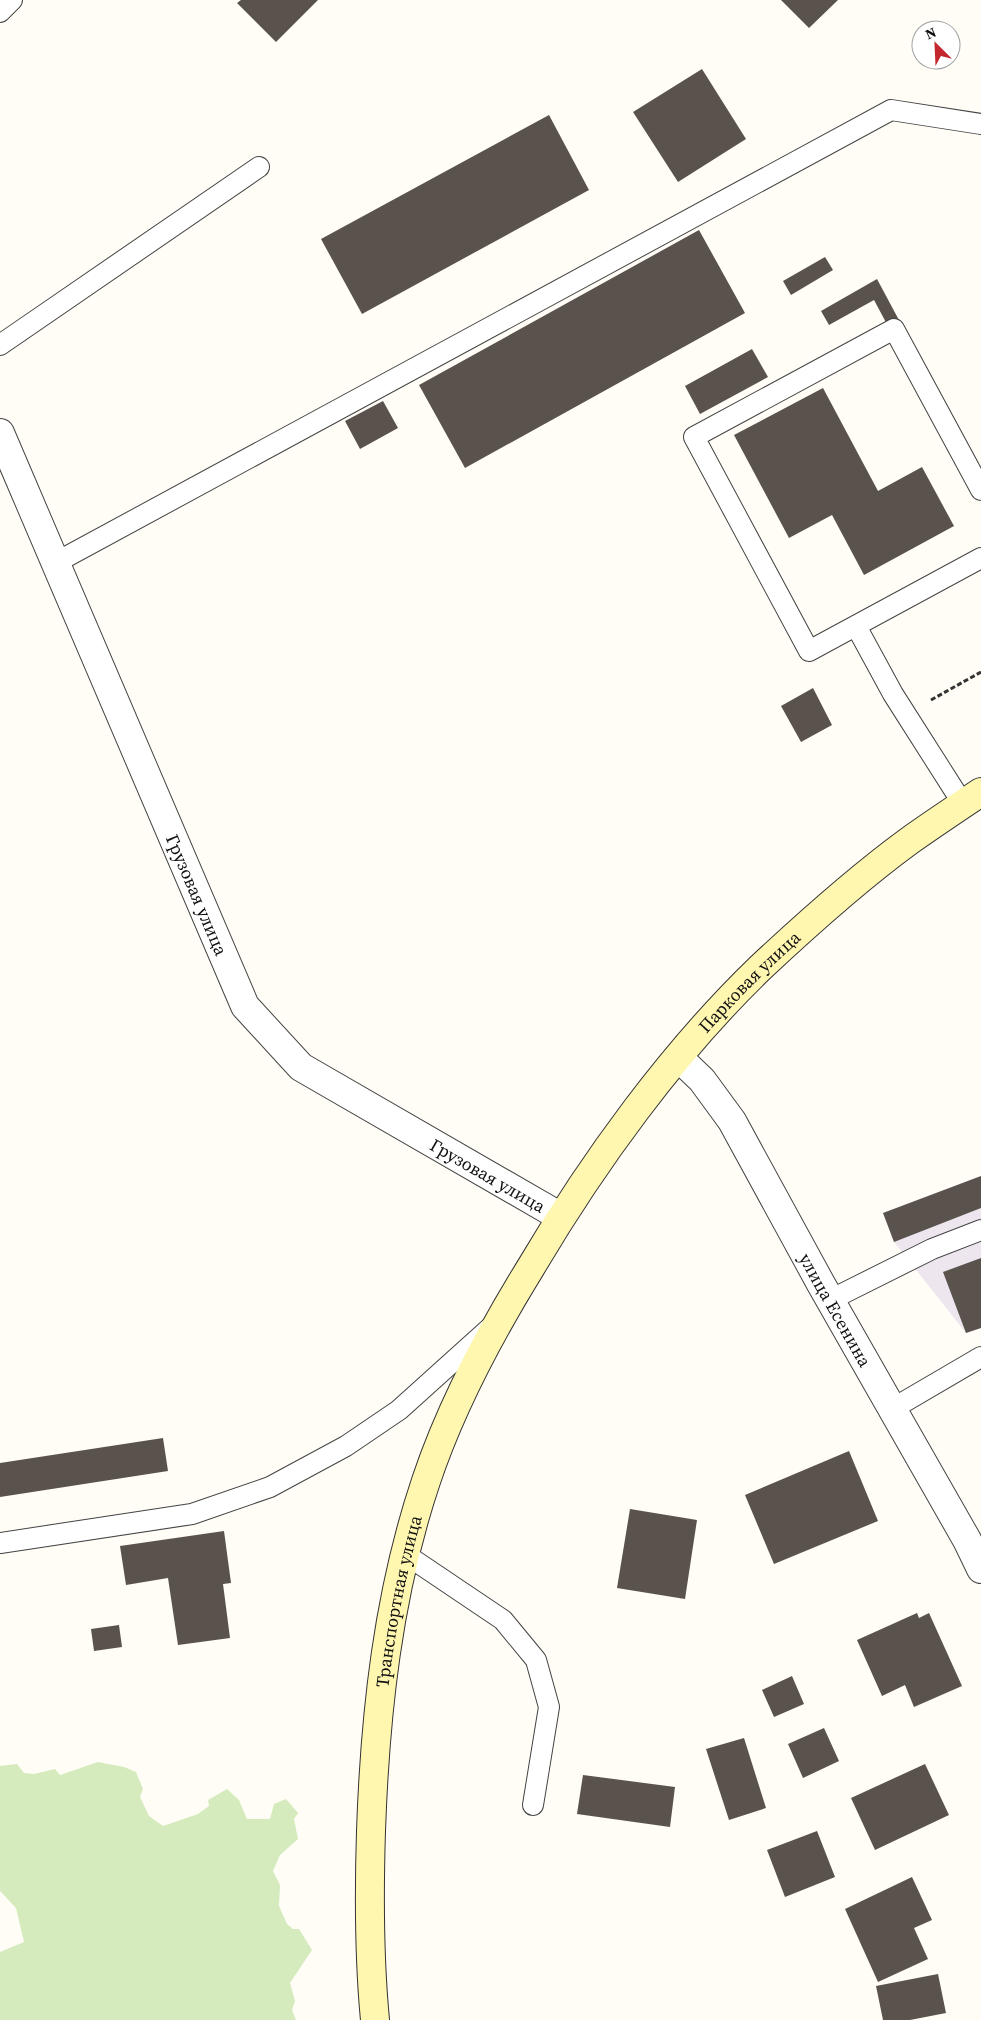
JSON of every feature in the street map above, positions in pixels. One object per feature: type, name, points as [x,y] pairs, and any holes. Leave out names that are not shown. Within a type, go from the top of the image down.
[{"type":"street","name":"Грузовая улица","points":[[0,433],[245,1006],[301,1067],[561,1217]]},
{"type":"street","name":"Парковая улица","points":[[561,1217],[644,1100],[679,1058],[759,970],[832,904],[907,843],[972,798]]},
{"type":"street","name":"улица Есенина","points":[[679,1058],[702,1080],[732,1121],[892,1409],[974,1537],[981,1569]]},
{"type":"street","name":"Транспортная улица","points":[[375,2020],[371,1974],[370,1881],[375,1749],[386,1647],[405,1554],[426,1480],[452,1413],[497,1322],[561,1217]]},
{"type":"lane","points":[[0,12],[12,0]]},
{"type":"lane","points":[[55,563],[891,110],[981,124]]},
{"type":"lane","points":[[0,345],[259,167]]},
{"type":"lane","points":[[981,490],[894,329],[694,436],[809,651],[981,558]]},
{"type":"lane","points":[[856,626],[906,714],[972,798]]},
{"type":"lane","points":[[830,1300],[932,1249],[981,1230]]},
{"type":"lane","points":[[0,1543],[192,1514],[270,1487],[346,1446],[399,1410],[497,1322]]},
{"type":"lane","points":[[892,1409],[981,1357]]},
{"type":"lane","points":[[405,1554],[503,1620],[536,1660],[549,1707],[533,1805]]},
{"type":"path","points":[[906,714],[981,672]]},
{"type":"shaded area","points":[[981,1176],[981,1328],[966,1333],[894,1242],[883,1213]]},
{"type":"green space","points":[[98,1762],[124,1767],[136,1772],[143,1789],[140,1797],[149,1816],[163,1826],[198,1814],[209,1806],[208,1800],[227,1789],[239,1800],[247,1819],[270,1819],[274,1804],[286,1799],[298,1813],[294,1819],[298,1839],[280,1855],[273,1871],[280,1885],[279,1906],[287,1924],[293,1929],[299,1929],[312,1950],[290,1983],[295,2001],[292,2010],[296,2020],[0,2020],[0,1952],[24,1942],[16,1908],[0,1891],[0,1766],[17,1764],[24,1773],[34,1774],[55,1769],[60,1775]]},
{"type":"building","points":[[241,0],[318,0],[276,42],[237,3]]},
{"type":"building","points":[[781,0],[838,0],[809,28]]},
{"type":"building","points":[[702,69],[746,139],[678,182],[633,112]]},
{"type":"building","points":[[549,115],[589,190],[362,314],[321,239]]},
{"type":"building","points":[[699,230],[745,313],[465,468],[419,385]]},
{"type":"building","points":[[825,257],[833,270],[791,295],[783,281]]},
{"type":"building","points":[[877,279],[900,322],[889,328],[874,300],[829,325],[821,311]]},
{"type":"building","points":[[752,349],[768,377],[700,414],[685,386]]},
{"type":"building","points":[[823,388],[878,491],[922,467],[954,526],[864,575],[832,515],[789,538],[734,435]]},
{"type":"building","points":[[383,401],[398,428],[360,449],[345,421]]},
{"type":"building","points":[[813,688],[832,725],[801,742],[781,706]]},
{"type":"building","points":[[981,1176],[981,1208],[894,1242],[883,1213]]},
{"type":"building","points":[[981,1258],[981,1328],[966,1333],[943,1272]]},
{"type":"building","points":[[163,1438],[168,1471],[0,1497],[0,1463]]},
{"type":"building","points":[[849,1451],[878,1521],[774,1564],[745,1495]]},
{"type":"building","points":[[630,1509],[697,1520],[685,1599],[617,1588]]},
{"type":"building","points":[[224,1531],[231,1583],[223,1584],[230,1638],[178,1645],[168,1578],[126,1585],[120,1546]]},
{"type":"building","points":[[917,1613],[919,1618],[929,1613],[962,1686],[914,1707],[905,1685],[882,1696],[857,1640]]},
{"type":"building","points":[[119,1625],[122,1647],[94,1651],[91,1629]]},
{"type":"building","points":[[792,1676],[804,1704],[774,1717],[762,1690]]},
{"type":"building","points":[[824,1728],[839,1761],[803,1778],[788,1744]]},
{"type":"building","points":[[744,1738],[766,1808],[729,1820],[706,1749]]},
{"type":"building","points":[[925,1764],[949,1815],[875,1850],[851,1798]]},
{"type":"building","points":[[583,1775],[675,1787],[670,1827],[577,1814]]},
{"type":"building","points":[[817,1831],[835,1877],[785,1897],[767,1850]]},
{"type":"building","points":[[912,1877],[932,1920],[914,1928],[928,1959],[878,1982],[845,1909]]},
{"type":"building","points":[[938,1974],[946,2013],[910,2020],[883,2020],[876,1986]]}]
